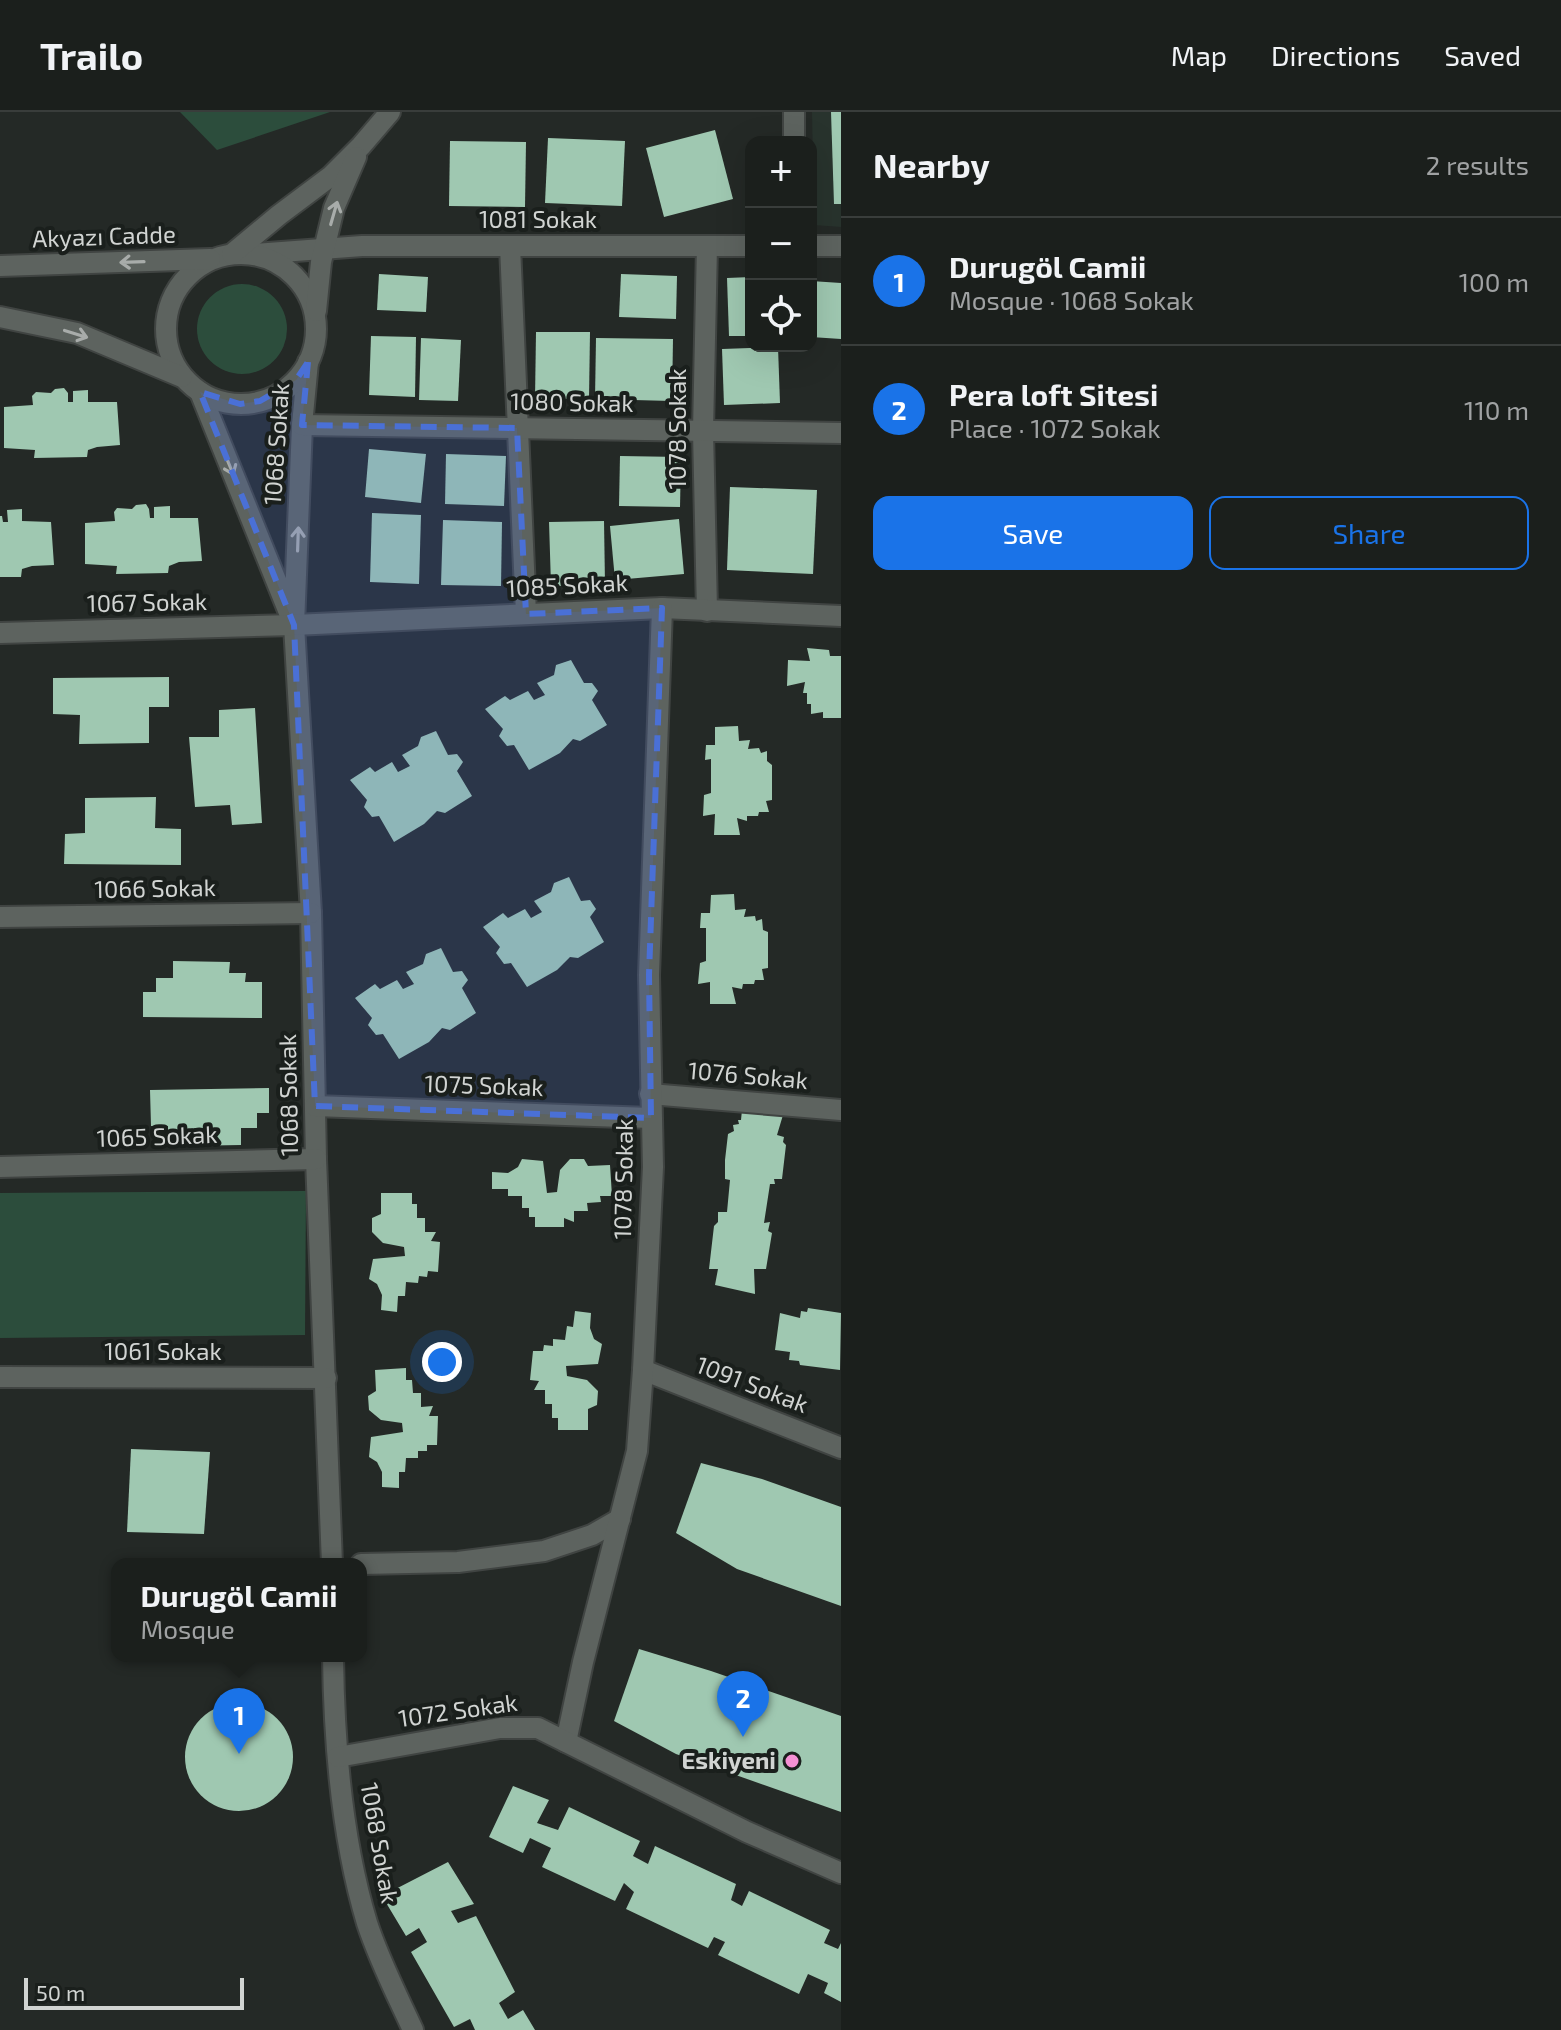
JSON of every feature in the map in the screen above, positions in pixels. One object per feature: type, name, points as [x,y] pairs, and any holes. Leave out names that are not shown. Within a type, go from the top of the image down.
[{"type":"street","points":[[232,254],[331,176],[390,112]]},
{"type":"street","points":[[794,112],[794,136]]},
{"type":"street","points":[[0,317],[77,333],[182,377],[200,392],[219,401],[240,404],[260,401],[280,393],[296,380],[308,362],[316,340],[321,262],[334,208],[361,146]]},
{"type":"street","name":"1081 Sokak","points":[[255,254],[362,246],[745,246]]},
{"type":"street","points":[[510,246],[526,614]]},
{"type":"street","name":"1078 Sokak","points":[[707,246],[703,431],[707,611]]},
{"type":"street","points":[[817,246],[841,246]]},
{"type":"street","points":[[182,377],[170,357],[165,335],[167,312],[175,290],[190,272],[210,259],[232,254],[255,254],[277,262],[295,276],[308,295],[316,317]]},
{"type":"street","name":"Akyazı Cadde","points":[[0,266],[210,259]]},
{"type":"street","name":"1068 Sokak","points":[[308,362],[302,425],[294,625],[311,913],[316,1159],[326,1378],[339,1558]]},
{"type":"street","name":"1068 Sokak","points":[[200,392],[294,625]]},
{"type":"street","name":"1080 Sokak","points":[[302,425],[841,433]]},
{"type":"street","name":"1078 Sokak","points":[[566,1742],[583,1662],[637,1451],[653,1167],[649,975],[662,608]]},
{"type":"street","name":"1085 Sokak","points":[[294,625],[662,608],[841,616]]},
{"type":"street","name":"1067 Sokak","points":[[0,633],[294,625]]},
{"type":"street","name":"1066 Sokak","points":[[0,917],[311,913]]},
{"type":"street","name":"1076 Sokak","points":[[650,1094],[841,1110]]},
{"type":"street","name":"1075 Sokak","points":[[315,1106],[651,1118]]},
{"type":"street","name":"1065 Sokak","points":[[0,1167],[316,1159]]},
{"type":"street","name":"1091 Sokak","points":[[643,1370],[841,1448]]},
{"type":"street","name":"1061 Sokak","points":[[0,1377],[326,1378]]},
{"type":"street","points":[[367,1564],[458,1562],[544,1551],[592,1535],[620,1519]]},
{"type":"street","name":"1068 Sokak","points":[[333,1662],[343,1814],[368,1924],[413,2030]]},
{"type":"street","name":"1072 Sokak","points":[[338,1757],[500,1728],[538,1728],[747,1832],[841,1873]]},
{"type":"highlighted area","points":[[308,362],[302,425],[517,428],[526,614],[662,608],[649,975],[651,1118],[315,1106],[294,625],[200,392],[240,404],[260,401],[296,380]]},
{"type":"shaded area","points":[[812,112],[841,112],[841,227],[817,225],[817,136],[812,136]]},
{"type":"green space","points":[[180,112],[330,112],[217,150]]},
{"type":"green space","points":[[242,284],[259,288],[274,297],[283,312],[287,329],[283,346],[274,361],[259,370],[242,374],[225,370],[210,361],[201,346],[197,329],[201,312],[210,297],[225,288]]},
{"type":"green space","points":[[306,1191],[305,1335],[0,1338],[0,1193]]},
{"type":"building","points":[[831,112],[841,112],[841,204],[834,204]]},
{"type":"building","points":[[715,130],[733,199],[664,217],[646,148]]},
{"type":"building","points":[[548,138],[625,141],[622,206],[545,203]]},
{"type":"building","points":[[450,141],[526,142],[525,207],[449,206]]},
{"type":"building","points":[[379,274],[428,277],[426,312],[377,310]]},
{"type":"building","points":[[621,274],[677,276],[676,319],[619,317]]},
{"type":"building","points":[[745,277],[745,336],[729,336],[727,278]]},
{"type":"building","points":[[817,281],[841,283],[841,339],[817,337]]},
{"type":"building","points":[[536,332],[590,332],[589,399],[535,399]]},
{"type":"building","points":[[371,336],[416,337],[415,397],[369,395]]},
{"type":"building","points":[[421,338],[461,340],[458,401],[419,400]]},
{"type":"building","points":[[596,338],[673,339],[672,401],[595,399]]},
{"type":"building","points":[[722,349],[778,352],[780,403],[724,405]]},
{"type":"building","points":[[64,388],[68,393],[68,402],[73,402],[73,391],[88,390],[88,402],[117,402],[120,445],[88,450],[87,457],[34,458],[35,450],[4,448],[4,407],[33,405],[32,396],[36,392],[51,393]]},
{"type":"building","points":[[369,449],[426,454],[421,503],[365,497]]},
{"type":"building","points":[[446,454],[506,456],[504,506],[445,504]]},
{"type":"building","points":[[620,456],[681,457],[680,507],[619,506]]},
{"type":"building","points":[[730,487],[817,490],[813,574],[727,570]]},
{"type":"building","points":[[146,504],[150,518],[154,518],[154,507],[170,506],[170,518],[198,518],[202,561],[179,562],[169,566],[168,573],[116,574],[117,566],[85,564],[85,523],[115,521],[117,508],[132,509],[136,505]]},
{"type":"building","points":[[22,509],[22,521],[51,522],[54,565],[22,569],[21,577],[0,577],[0,516],[3,522],[8,522],[7,510]]},
{"type":"building","points":[[372,513],[421,515],[419,584],[370,582]]},
{"type":"building","points":[[679,519],[684,574],[615,580],[610,526]]},
{"type":"building","points":[[443,520],[502,522],[501,586],[441,585]]},
{"type":"building","points":[[604,521],[605,585],[551,586],[549,522]]},
{"type":"building","points":[[807,648],[829,650],[830,656],[841,656],[841,718],[823,718],[823,712],[811,714],[807,693],[803,693],[805,682],[787,686],[788,660],[810,661]]},
{"type":"building","points":[[571,660],[584,683],[592,683],[598,691],[592,700],[607,725],[580,741],[573,739],[560,753],[529,770],[514,745],[507,746],[499,736],[503,729],[485,709],[505,696],[510,700],[528,691],[534,700],[545,695],[537,683],[554,675],[556,665]]},
{"type":"building","points":[[169,677],[169,707],[149,707],[149,743],[79,744],[80,715],[53,714],[53,678]]},
{"type":"building","points":[[255,708],[262,823],[232,825],[230,805],[195,807],[189,737],[219,737],[219,710]]},
{"type":"building","points":[[738,726],[739,741],[750,740],[748,749],[759,748],[761,753],[767,751],[767,761],[772,765],[772,800],[766,801],[769,812],[747,816],[747,821],[737,818],[740,835],[714,835],[715,814],[703,816],[704,795],[711,793],[711,759],[705,760],[706,745],[715,745],[715,727]]},
{"type":"building","points":[[436,731],[448,755],[457,754],[463,762],[457,771],[472,796],[445,813],[437,811],[424,824],[394,842],[379,816],[372,817],[364,807],[367,800],[350,780],[370,767],[375,772],[392,762],[398,772],[410,766],[402,755],[418,746],[421,737]]},
{"type":"building","points":[[156,797],[155,828],[181,829],[181,865],[64,864],[65,834],[85,833],[85,798]]},
{"type":"building","points":[[569,877],[581,901],[590,900],[596,909],[590,917],[604,942],[578,958],[570,957],[557,970],[527,987],[511,963],[504,964],[496,953],[500,947],[483,927],[503,913],[508,918],[525,909],[531,918],[542,912],[534,901],[551,892],[554,883]]},
{"type":"building","points":[[734,894],[735,910],[746,909],[744,917],[755,916],[756,921],[762,919],[763,930],[768,932],[768,968],[762,969],[764,980],[743,984],[742,989],[732,987],[736,1004],[710,1004],[710,982],[698,984],[700,963],[706,961],[706,928],[700,928],[701,913],[710,913],[711,895]]},
{"type":"building","points":[[441,948],[453,972],[462,971],[468,980],[462,988],[476,1013],[450,1030],[442,1028],[429,1042],[399,1059],[383,1034],[376,1035],[368,1025],[372,1018],[355,998],[375,984],[380,989],[397,980],[403,989],[414,984],[406,972],[423,964],[426,954]]},
{"type":"building","points":[[173,961],[230,962],[229,973],[246,973],[245,982],[262,982],[262,1018],[143,1017],[143,992],[156,992],[156,978],[173,978]]},
{"type":"building","points":[[269,1088],[269,1113],[257,1113],[257,1128],[241,1128],[241,1145],[184,1146],[184,1135],[168,1135],[168,1126],[151,1126],[150,1090]]},
{"type":"building","points":[[742,1110],[783,1115],[777,1135],[784,1137],[786,1145],[782,1179],[774,1179],[775,1184],[770,1184],[764,1223],[770,1222],[768,1231],[772,1233],[766,1269],[754,1269],[755,1294],[715,1285],[718,1269],[709,1269],[718,1212],[727,1212],[730,1180],[725,1179],[725,1160],[728,1134],[734,1131],[733,1125],[739,1124]]},
{"type":"building","points":[[522,1159],[543,1161],[547,1193],[557,1192],[560,1170],[570,1159],[584,1159],[588,1166],[610,1165],[612,1196],[600,1196],[601,1202],[587,1203],[588,1211],[574,1211],[574,1222],[564,1218],[564,1227],[535,1227],[535,1217],[529,1217],[529,1208],[522,1208],[522,1196],[508,1196],[508,1189],[492,1189],[492,1172],[508,1173],[518,1167]]},
{"type":"building","points":[[381,1193],[412,1193],[412,1204],[417,1204],[417,1218],[425,1218],[425,1232],[436,1232],[431,1241],[440,1242],[438,1272],[428,1271],[427,1277],[419,1276],[418,1283],[406,1282],[405,1296],[398,1296],[397,1312],[381,1310],[382,1295],[377,1284],[369,1279],[373,1259],[405,1256],[404,1247],[383,1243],[372,1232],[372,1218],[381,1214]]},
{"type":"building","points":[[808,1308],[841,1313],[840,1370],[800,1365],[799,1361],[789,1360],[790,1352],[775,1350],[780,1313],[800,1318],[801,1311],[807,1312]]},
{"type":"building","points":[[575,1311],[591,1313],[590,1328],[594,1339],[602,1344],[598,1364],[566,1366],[567,1376],[587,1380],[598,1391],[597,1405],[588,1409],[588,1430],[558,1430],[558,1418],[552,1418],[552,1404],[545,1404],[545,1390],[534,1390],[539,1381],[530,1380],[533,1351],[543,1351],[544,1345],[553,1346],[553,1339],[565,1340],[567,1326],[573,1327]]},
{"type":"building","points":[[406,1368],[406,1380],[412,1380],[413,1393],[421,1393],[421,1407],[433,1406],[429,1416],[438,1416],[437,1445],[427,1445],[427,1451],[418,1451],[418,1458],[406,1458],[405,1472],[399,1472],[399,1488],[382,1487],[382,1472],[377,1462],[369,1457],[371,1437],[403,1432],[402,1423],[381,1420],[369,1410],[368,1396],[376,1391],[375,1370]]},
{"type":"building","points":[[131,1449],[210,1452],[204,1534],[127,1532]]},
{"type":"building","points":[[701,1463],[762,1479],[841,1507],[841,1606],[737,1569],[676,1533]]},
{"type":"building","points":[[639,1649],[841,1716],[841,1812],[676,1754],[614,1721]]},
{"type":"building","points":[[239,1703],[260,1707],[277,1719],[289,1736],[293,1757],[289,1778],[277,1795],[260,1807],[239,1811],[218,1807],[201,1795],[189,1778],[185,1757],[189,1736],[201,1719],[218,1707]]},
{"type":"building","points":[[513,1786],[549,1800],[537,1823],[558,1830],[569,1807],[640,1841],[633,1856],[648,1864],[655,1846],[736,1884],[731,1900],[742,1906],[749,1891],[830,1930],[824,1943],[838,1949],[841,1943],[841,2002],[824,1993],[828,1983],[808,1974],[799,1994],[718,1955],[725,1942],[714,1937],[708,1948],[626,1909],[634,1892],[624,1883],[615,1901],[542,1867],[551,1848],[530,1838],[523,1853],[489,1837]]},
{"type":"building","points":[[448,1862],[474,1904],[451,1911],[458,1923],[476,1916],[515,1992],[499,2003],[508,2019],[523,2010],[535,2030],[475,2030],[470,2019],[454,2027],[411,1952],[427,1942],[419,1928],[406,1936],[382,1896]]},
{"type":"place","name":"Pera loft Sitesi","points":[[743,1737]]},
{"type":"place","name":"Durugöl Camii","points":[[239,1754]]},
{"type":"place","name":"Eskiyeni","points":[[792,1761]]}]
